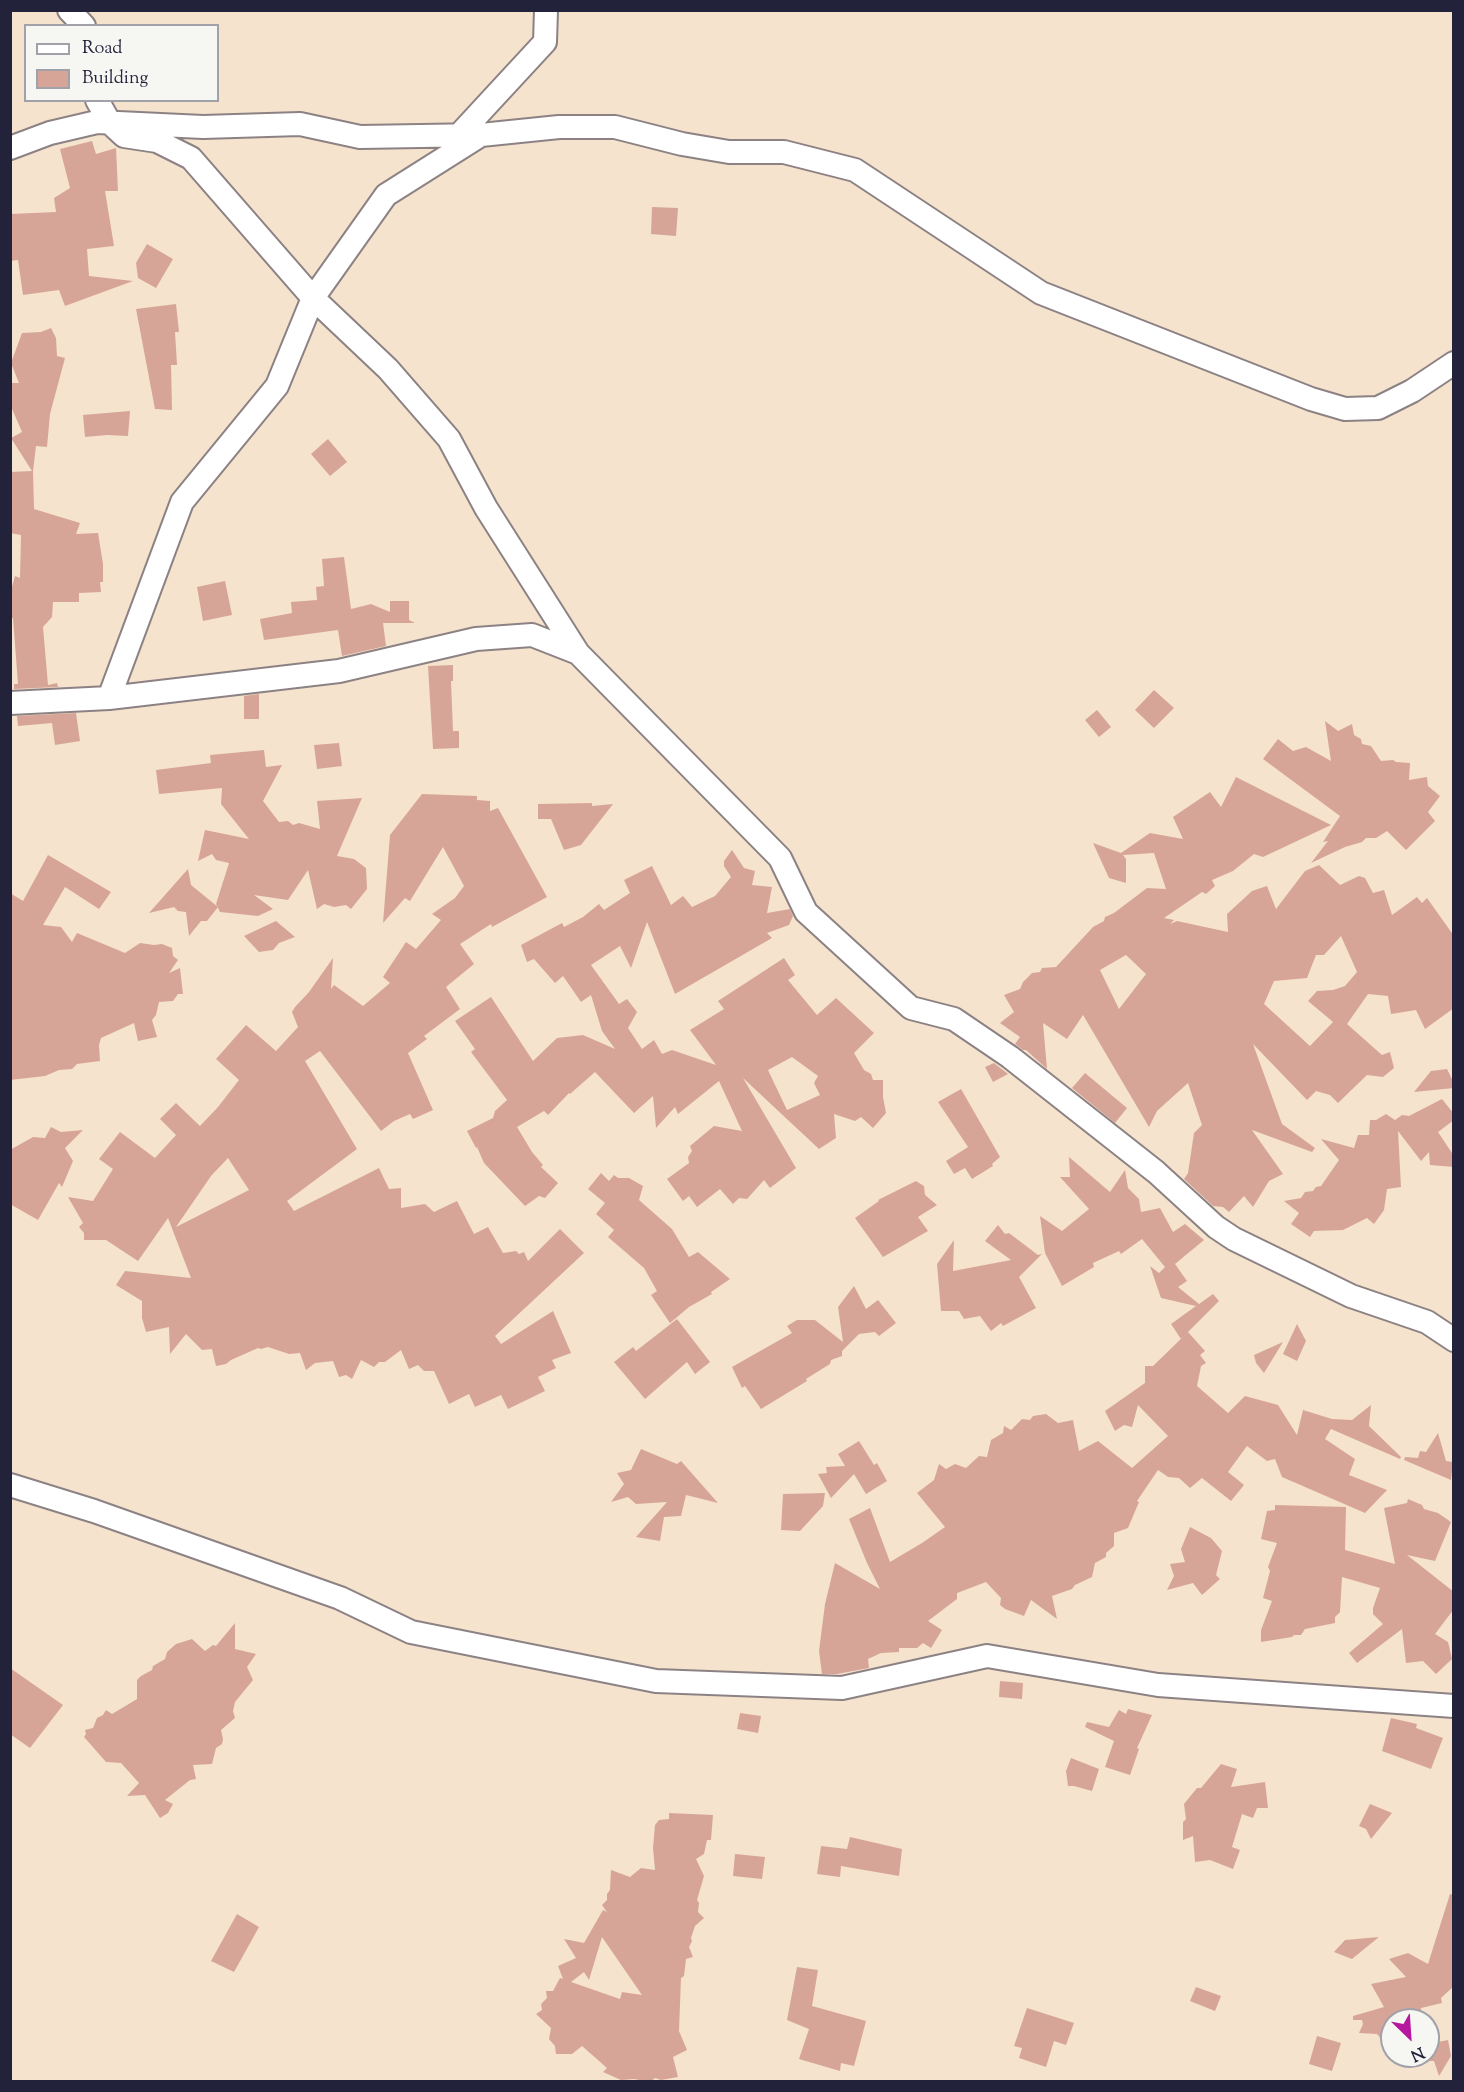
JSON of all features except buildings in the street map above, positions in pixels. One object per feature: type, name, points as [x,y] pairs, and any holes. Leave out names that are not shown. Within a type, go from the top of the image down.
[{"type":"street","points":[[69,10],[82,24]]},
{"type":"street","points":[[109,698],[182,502],[277,387],[313,298],[386,195],[470,135],[545,42],[546,10]]},
{"type":"street","points":[[98,102],[110,123],[124,136],[158,141],[191,158],[313,298],[388,369],[449,439],[486,508],[578,653],[780,858],[806,912],[910,1008],[954,1019],[1010,1057],[1156,1172],[1216,1227],[1234,1239],[1351,1296],[1427,1322],[1454,1340]]},
{"type":"street","points":[[10,148],[50,133],[97,122],[203,127],[300,124],[360,137],[470,135],[559,127],[615,127],[682,144],[729,152],[784,152],[855,170],[1041,293],[1311,399],[1345,409],[1378,408],[1412,392],[1454,363]]},
{"type":"street","points":[[10,703],[109,698],[339,671],[476,639],[532,635],[578,653]]},
{"type":"street","points":[[10,1485],[126,1522],[329,1594],[411,1632],[656,1681],[842,1688],[987,1656],[1158,1685],[1454,1706]]}]
